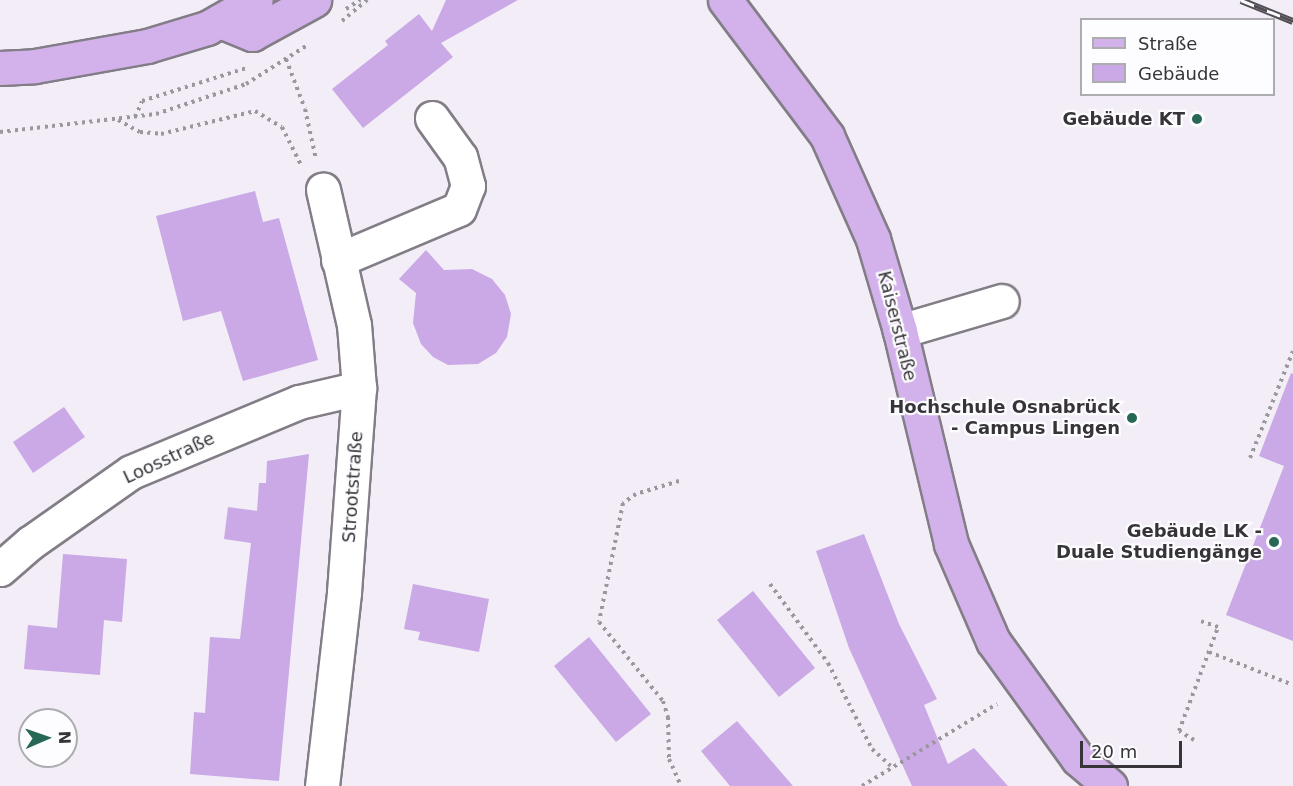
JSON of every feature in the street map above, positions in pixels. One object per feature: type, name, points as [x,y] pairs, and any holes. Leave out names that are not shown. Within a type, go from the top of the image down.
[{"type":"main road","points":[[0,68],[45,65],[147,46],[217,11],[256,0]]},
{"type":"main road","points":[[217,11],[252,34],[314,0]]},
{"type":"main road","name":"Kaiserstraße","points":[[725,0],[827,136],[873,239],[900,331],[951,544],[993,641],[1023,688],[1078,759],[1110,786]]},
{"type":"street","points":[[338,260],[459,209],[468,186],[460,157],[432,118]]},
{"type":"street","name":"Strootstraße","points":[[314,182],[338,260],[354,325],[359,388],[344,592],[322,786]]},
{"type":"street","points":[[900,331],[1002,301]]},
{"type":"street","name":"Loosstraße","points":[[0,568],[30,543],[130,472],[299,402],[359,388]]},
{"type":"path","points":[[0,132],[156,114],[246,84],[286,59],[305,109],[314,182]]},
{"type":"path","points":[[117,119],[140,132],[161,134],[255,111],[282,127],[314,182]]},
{"type":"path","points":[[1250,458],[1293,351]]},
{"type":"path","points":[[679,481],[636,494],[623,503],[599,622],[663,701],[668,717],[669,759],[681,786]]},
{"type":"path","points":[[770,584],[828,663],[872,749],[891,766]]},
{"type":"path","points":[[1194,740],[1179,730],[1218,627],[1201,621]]},
{"type":"path","points":[[1209,651],[1293,685]]},
{"type":"path","points":[[862,786],[891,766],[1023,688]]},
{"type":"building","points":[[446,0],[518,0],[441,43],[453,57],[363,128],[332,89],[388,45],[385,41],[419,14],[432,31]]},
{"type":"building","points":[[255,191],[263,222],[279,218],[318,360],[243,381],[221,311],[183,321],[156,216]]},
{"type":"building","points":[[426,250],[444,270],[472,269],[492,279],[505,295],[511,314],[507,337],[496,353],[478,364],[448,365],[433,357],[421,344],[413,323],[416,293],[399,279]]},
{"type":"building","name":"Gebäude LK - Duale Studiengänge","points":[[1291,373],[1293,374],[1293,641],[1226,615],[1284,466],[1259,456]]},
{"type":"building","points":[[64,407],[85,437],[33,473],[13,442]]},
{"type":"building","points":[[309,454],[279,781],[190,774],[194,712],[205,713],[210,637],[240,639],[251,543],[224,539],[228,507],[257,511],[259,483],[266,483],[267,461]]},
{"type":"building","points":[[864,534],[899,624],[937,699],[924,705],[948,764],[974,748],[1008,786],[912,786],[849,648],[816,551]]},
{"type":"building","points":[[63,554],[127,559],[122,622],[104,620],[100,675],[24,669],[28,625],[57,628]]},
{"type":"building","points":[[413,584],[489,599],[479,652],[418,640],[420,632],[404,629]]},
{"type":"building","points":[[753,591],[815,668],[779,697],[717,620]]},
{"type":"building","points":[[589,637],[651,714],[616,742],[554,666]]},
{"type":"building","points":[[737,721],[793,786],[730,786],[701,751]]},
{"type":"railway","points":[[1241,0],[1293,21]]},
{"type":"place","name":"Gebäude KT","points":[[1197,119]]},
{"type":"place","name":"Hochschule Osnabrück - Campus Lingen","points":[[1132,418]]},
{"type":"place","name":"Gebäude LK - Duale Studiengänge","points":[[1274,542]]}]
